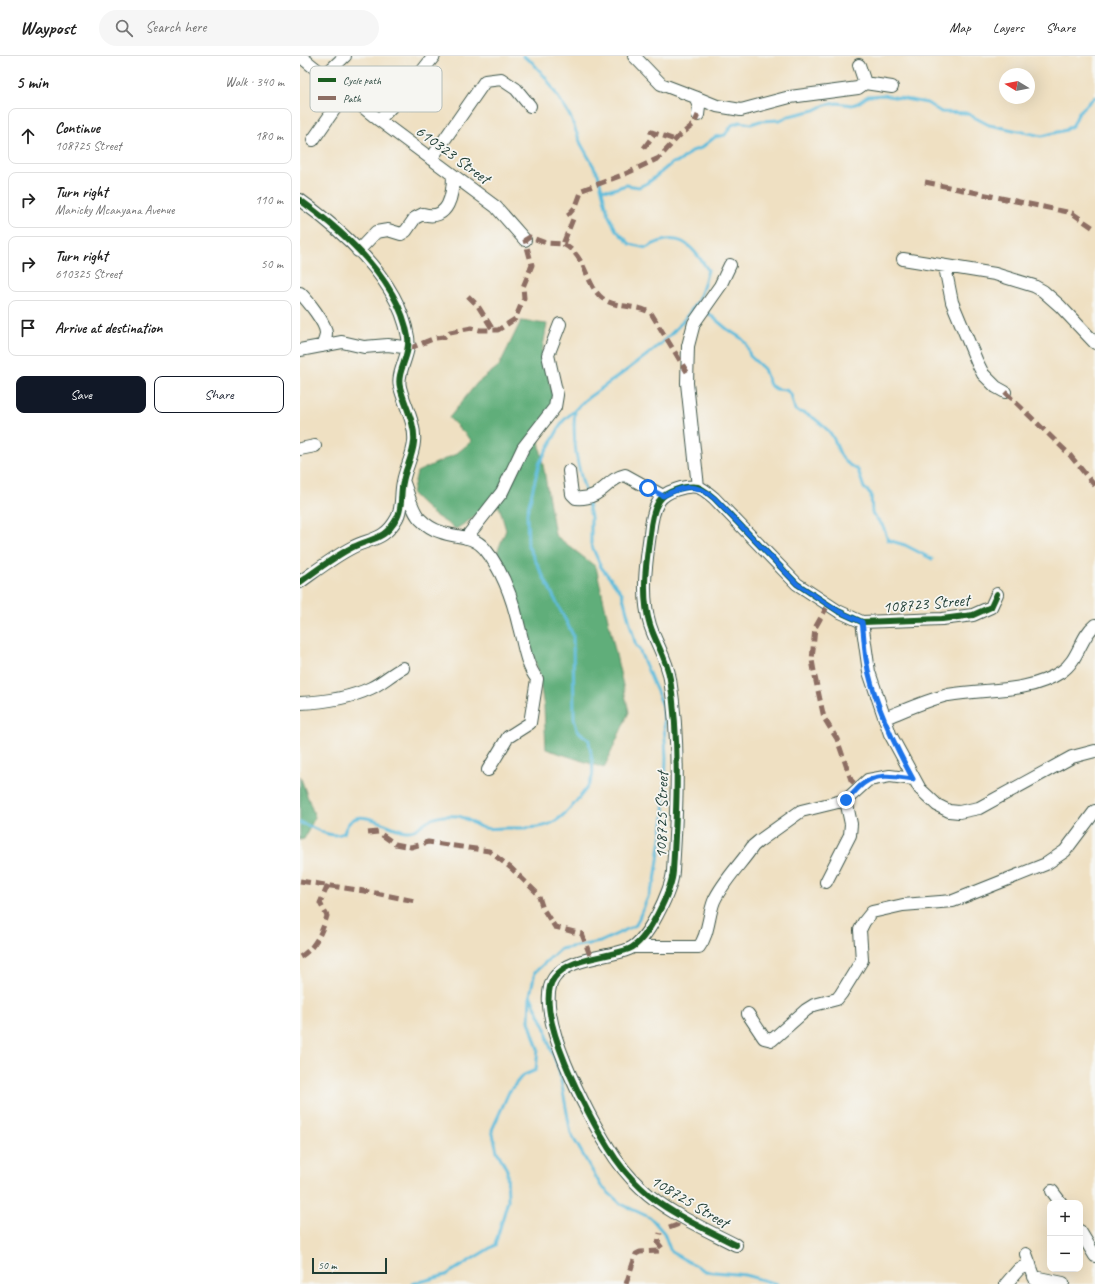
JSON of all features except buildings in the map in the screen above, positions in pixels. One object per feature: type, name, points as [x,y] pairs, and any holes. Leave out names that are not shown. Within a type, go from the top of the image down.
[{"type":"street","name":"610323 Street","points":[[300,56],[312,66]]},
{"type":"street","points":[[334,66],[345,56]]},
{"type":"street","points":[[426,66],[434,56]]},
{"type":"street","points":[[634,56],[660,84],[719,107],[741,110],[790,97],[858,88],[864,83],[892,87]]},
{"type":"street","points":[[859,65],[864,83]]},
{"type":"street","points":[[431,159],[485,81],[501,79],[516,89],[530,106]]},
{"type":"street","points":[[695,97],[699,107],[697,117],[719,107]]},
{"type":"street","points":[[313,140],[332,112]]},
{"type":"street","name":"610323 Street","points":[[369,112],[496,207],[525,240]]},
{"type":"street","points":[[379,120],[386,112]]},
{"type":"street","points":[[358,251],[376,232],[388,230],[401,234],[406,231],[415,218],[423,214],[432,217],[444,210],[453,190],[453,175]]},
{"type":"street","points":[[300,200],[331,223],[369,262],[397,303],[405,323],[409,345],[399,382],[413,428],[414,442],[403,480],[401,507],[394,522],[384,534],[354,547],[300,582]]},
{"type":"street","points":[[903,259],[995,274],[1034,286],[1044,291],[1095,343]]},
{"type":"street","points":[[698,487],[687,383],[688,346],[694,323],[720,286],[730,264]]},
{"type":"street","points":[[945,267],[952,302],[977,362],[983,374],[1005,392]]},
{"type":"street","points":[[300,293],[312,307],[326,330],[325,339],[322,346]]},
{"type":"street","points":[[466,538],[502,492],[523,448],[555,407],[557,395],[548,355],[560,324]]},
{"type":"street","points":[[300,350],[342,342],[364,348],[388,345],[403,348],[409,345]]},
{"type":"street","points":[[300,449],[315,446]]},
{"type":"street","points":[[569,471],[572,494],[578,498],[592,496],[601,492],[619,476],[625,475],[663,496],[681,489],[698,487],[714,498],[801,588],[838,611],[862,622],[869,672],[894,743],[913,779],[928,799],[937,805],[949,811],[959,812],[979,808],[1072,757],[1095,751]]},
{"type":"street","points":[[403,480],[416,514],[420,520],[441,532],[477,542],[485,549],[501,574],[516,612],[530,670],[537,679],[530,723],[508,737],[488,770]]},
{"type":"street","name":"108725 Street","points":[[663,496],[658,503],[651,528],[646,562],[645,585],[649,621],[656,641],[666,661],[671,688],[675,740],[676,838],[673,874],[669,892],[652,923],[634,947],[591,958],[570,966],[557,974],[550,986],[548,1002],[553,1031],[567,1068],[598,1131],[623,1170],[642,1190],[661,1204],[736,1245]]},
{"type":"street","name":"108723 Street","points":[[862,622],[942,619],[973,615],[991,607],[997,594]]},
{"type":"street","points":[[885,718],[948,695],[1005,690],[1044,681],[1063,671],[1071,664],[1089,632],[1095,625]]},
{"type":"street","points":[[300,703],[320,702],[350,696],[371,688],[391,674],[403,668]]},
{"type":"street","points":[[634,947],[699,947],[706,935],[709,915],[715,899],[753,846],[801,811],[846,800],[863,784],[874,778],[890,776],[913,779]]},
{"type":"street","points":[[826,882],[850,835],[851,824],[846,800]]},
{"type":"street","points":[[748,1014],[764,1038],[772,1040],[806,1010],[814,1005],[837,999],[841,994],[862,960],[860,930],[872,912],[903,905],[953,901],[1046,864],[1065,851],[1095,811]]},
{"type":"street","points":[[1052,1191],[1059,1200]]},
{"type":"street","points":[[1083,1236],[1095,1256]]},
{"type":"street","points":[[1006,1284],[1028,1259],[1036,1281],[1073,1284]]},
{"type":"green space","points":[[521,321],[547,324],[542,352],[555,404],[537,429],[555,535],[596,567],[629,712],[604,768],[546,749],[544,707],[538,670],[496,555],[506,530],[499,506],[476,516],[456,529],[433,514],[412,494],[417,472],[456,454],[472,441],[449,418],[477,383],[499,366]]},
{"type":"green space","points":[[300,776],[315,817],[304,839],[300,840]]},
{"type":"waterway","points":[[523,56],[532,62],[546,78],[570,116],[581,144],[598,174],[608,214],[616,230],[630,244],[646,248],[657,242],[667,240],[675,239],[682,242],[695,252],[708,270],[703,289],[698,300],[675,330],[662,343],[585,400],[575,410],[574,432],[576,452],[586,494]]},
{"type":"waterway","points":[[602,189],[611,190],[626,185],[639,187],[649,182],[672,163],[680,161],[692,151],[701,148],[715,137],[725,135],[732,125],[740,122],[751,124],[760,121],[780,120],[789,116],[815,110],[825,105],[837,103],[852,105],[868,96],[883,95],[927,103],[941,112],[966,113],[989,125],[1042,136],[1066,130],[1073,125],[1079,112],[1095,97]]},
{"type":"waterway","points":[[708,313],[746,343],[750,356],[764,369],[770,385],[776,389],[786,390],[791,394],[795,410],[814,418],[831,434],[842,458],[858,470],[864,488],[871,494],[872,513],[883,526],[888,540],[905,545],[932,559]]},
{"type":"waterway","points":[[300,823],[332,835],[344,833],[349,823],[355,818],[363,817],[406,831],[415,830],[427,821],[442,816],[457,816],[464,818],[483,828],[539,827],[555,822],[570,808],[588,786],[593,773],[589,740],[577,730],[574,718],[573,635],[528,546],[527,513],[539,464],[563,421],[575,410]]},
{"type":"waterway","points":[[587,499],[591,517],[591,544],[601,567],[622,593],[636,646],[638,647],[663,706],[666,757],[664,817],[655,881],[636,925],[600,942],[560,949],[535,972],[530,995],[546,1029],[548,1041],[559,1070],[571,1134],[601,1186],[621,1204],[651,1218],[664,1233],[671,1252],[705,1271],[745,1275],[777,1284]]},
{"type":"waterway","points":[[412,1284],[446,1275],[495,1245],[508,1200],[507,1170],[497,1151],[492,1130],[509,1092],[522,1076],[536,1070],[538,1049],[529,1021],[530,997]]},
{"type":"marked path","points":[[408,349],[435,338],[444,337],[450,332],[472,328],[480,330],[498,330],[515,319],[524,298],[523,287],[532,265],[525,240],[530,237],[546,243],[563,244],[573,219],[569,214],[576,206],[582,190],[625,174],[659,158],[678,137],[694,124],[698,115]]},
{"type":"marked path","points":[[649,131],[675,140]]},
{"type":"marked path","points":[[644,148],[655,133]]},
{"type":"marked path","points":[[925,182],[1072,213],[1095,229]]},
{"type":"marked path","points":[[563,244],[571,249],[577,256],[596,292],[602,298],[613,304],[639,308],[651,313],[687,372]]},
{"type":"marked path","points":[[468,296],[478,306],[493,330]]},
{"type":"marked path","points":[[1005,392],[1069,454],[1095,486]]},
{"type":"marked path","points":[[828,605],[815,628],[812,660],[824,718],[837,739],[851,780],[859,788]]},
{"type":"marked path","points":[[368,833],[378,832],[395,844],[411,847],[428,842],[489,851],[511,868],[538,894],[543,909],[555,927],[582,934],[591,958]]},
{"type":"marked path","points":[[300,881],[415,901]]},
{"type":"marked path","points":[[300,957],[314,944],[323,928],[327,916],[320,903],[328,885]]},
{"type":"marked path","points":[[669,1228],[677,1225],[680,1214]]},
{"type":"marked path","points":[[626,1284],[636,1254],[640,1252],[660,1251],[662,1248],[658,1243],[660,1233]]},
{"type":"cycle path","points":[[300,200],[334,227],[351,243],[381,277],[394,296],[403,316],[408,337],[407,350],[399,381],[412,421],[414,435],[412,452],[405,472],[402,487],[399,514],[388,531],[346,551],[326,563],[300,582]]},
{"type":"cycle path","points":[[736,1245],[686,1220],[662,1205],[641,1188],[623,1169],[611,1153],[576,1089],[556,1038],[550,1014],[549,993],[554,978],[569,966],[589,959],[620,952],[629,949],[636,944],[651,926],[672,880],[676,823],[677,775],[673,703],[669,672],[650,625],[647,614],[645,591],[647,556],[655,508],[662,497],[666,494],[688,487],[698,487],[702,489],[714,498],[797,584],[838,611],[862,622],[942,619],[973,615],[991,607],[997,594]]},
{"type":"route","points":[[648,488],[663,496],[689,487],[698,487],[703,489],[714,498],[779,564],[791,580],[812,596],[847,616],[862,622],[866,659],[874,688],[894,743],[913,779],[890,776],[874,778],[868,780],[846,800]]}]
